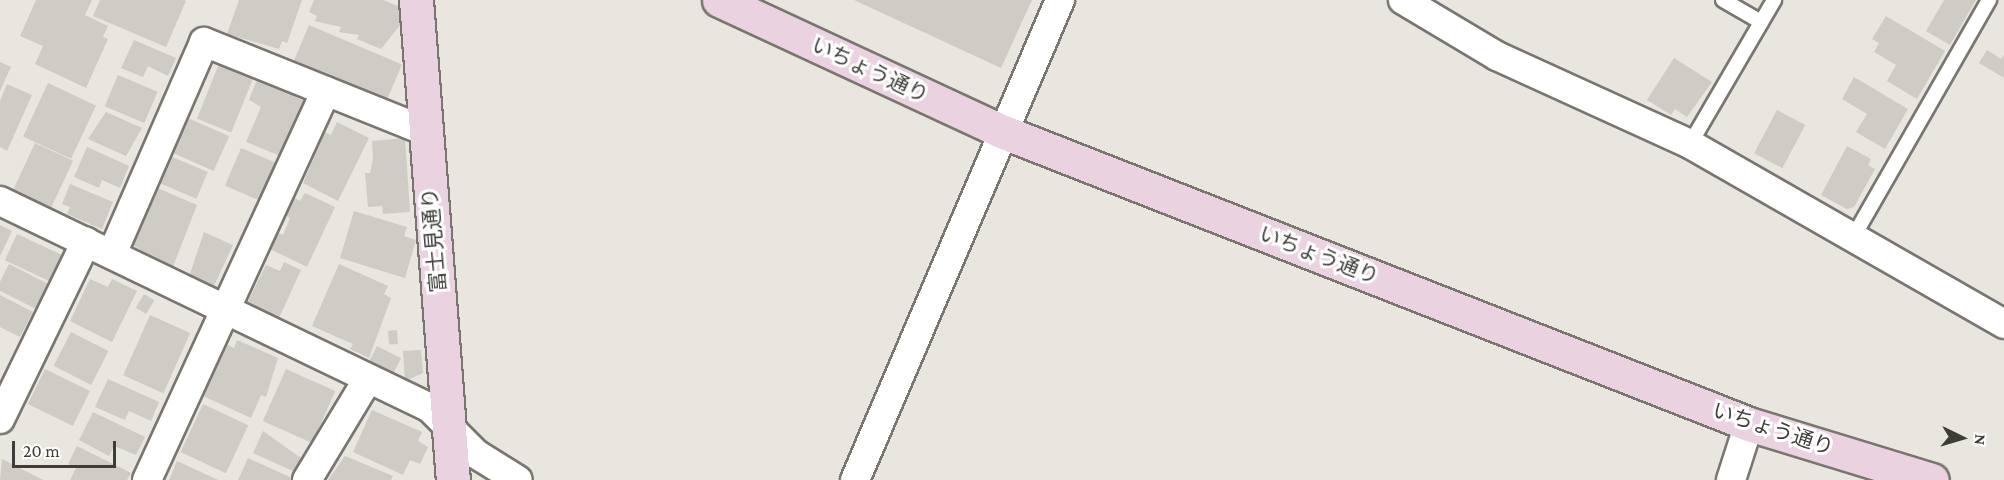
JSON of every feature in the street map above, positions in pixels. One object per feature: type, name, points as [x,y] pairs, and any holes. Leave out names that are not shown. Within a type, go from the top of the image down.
[{"type":"street","name":"富士見通り","points":[[416,0],[453,480]]},
{"type":"street","name":"いちょう通り","points":[[718,0],[1001,131],[1749,424],[1932,480]]},
{"type":"street","points":[[855,480],[1001,131],[1060,0]]},
{"type":"street","points":[[1403,0],[1497,56],[1690,144],[1855,234],[2004,324]]},
{"type":"street","points":[[112,254],[204,42],[425,131]]},
{"type":"street","points":[[147,480],[223,309],[326,91]]},
{"type":"street","points":[[0,201],[430,408],[476,454],[518,480]]},
{"type":"street","points":[[0,420],[86,242]]},
{"type":"street","points":[[307,480],[368,380]]},
{"type":"street","points":[[1731,480],[1749,424]]},
{"type":"lane","points":[[1723,0],[1761,22]]},
{"type":"lane","points":[[1690,144],[1774,0]]},
{"type":"lane","points":[[1855,234],[1989,0]]},
{"type":"building","points":[[36,0],[92,0],[85,15],[108,26],[103,37],[108,39],[86,88],[35,64],[43,46],[20,36]]},
{"type":"building","points":[[100,0],[186,1],[166,47],[93,16]]},
{"type":"building","points":[[239,0],[302,0],[287,43],[282,41],[279,49],[227,34]]},
{"type":"building","points":[[314,0],[383,0],[398,6],[401,24],[381,49],[357,39],[359,35],[339,32],[341,27],[315,21],[317,16],[309,12]]},
{"type":"building","points":[[854,0],[1032,0],[1001,68]]},
{"type":"building","points":[[1944,0],[1976,0],[1950,45],[1926,31]]},
{"type":"building","points":[[1886,16],[1945,51],[1917,99],[1887,81],[1896,65],[1874,52],[1879,43],[1872,39]]},
{"type":"building","points":[[309,25],[402,64],[387,100],[294,61]]},
{"type":"building","points":[[134,40],[176,58],[168,76],[148,66],[143,77],[121,68]]},
{"type":"building","points":[[1987,50],[2001,59],[2004,55],[2004,78],[1979,63]]},
{"type":"building","points":[[1674,58],[1712,82],[1687,117],[1675,109],[1671,115],[1647,100]]},
{"type":"building","points":[[0,62],[11,67],[0,91]]},
{"type":"building","points":[[219,64],[253,78],[231,133],[197,119]]},
{"type":"building","points":[[118,75],[158,92],[144,123],[105,106]]},
{"type":"building","points":[[258,77],[304,101],[280,156],[246,142],[261,107],[249,100]]},
{"type":"building","points":[[1854,77],[1908,109],[1885,149],[1856,132],[1867,114],[1842,99]]},
{"type":"building","points":[[48,83],[96,105],[71,159],[23,136]]},
{"type":"building","points":[[7,84],[32,95],[7,151],[0,147],[0,101]]},
{"type":"building","points":[[1777,110],[1805,125],[1782,168],[1754,153]]},
{"type":"building","points":[[106,112],[142,128],[126,156],[88,139]]},
{"type":"building","points":[[188,118],[229,136],[214,171],[173,153]]},
{"type":"building","points":[[337,122],[369,138],[338,201],[303,183],[325,132],[331,135]]},
{"type":"building","points":[[405,138],[410,212],[383,214],[382,206],[368,207],[365,173],[370,173],[373,159],[372,141]]},
{"type":"building","points":[[35,143],[73,161],[51,209],[13,191]]},
{"type":"building","points":[[1847,146],[1871,159],[1868,165],[1875,169],[1854,207],[1847,209],[1821,195]]},
{"type":"building","points":[[87,147],[129,166],[120,188],[102,180],[99,188],[74,177]]},
{"type":"building","points":[[241,148],[276,163],[260,201],[225,186]]},
{"type":"building","points":[[170,156],[208,172],[196,199],[159,183]]},
{"type":"building","points":[[70,184],[113,202],[102,229],[67,214],[70,207],[62,204]]},
{"type":"building","points":[[155,187],[197,205],[172,269],[133,245]]},
{"type":"building","points":[[305,193],[335,207],[307,267],[264,246],[271,230],[283,235],[290,218],[282,213],[290,196],[300,201]]},
{"type":"building","points":[[354,211],[407,227],[404,236],[416,240],[405,278],[340,258]]},
{"type":"building","points":[[0,225],[12,231],[0,256]]},
{"type":"building","points":[[204,232],[233,245],[214,286],[190,274]]},
{"type":"building","points":[[17,234],[64,256],[52,282],[5,260]]},
{"type":"building","points":[[284,262],[301,270],[278,320],[246,305],[266,265],[280,271]]},
{"type":"building","points":[[9,264],[51,285],[38,310],[0,291],[0,282]]},
{"type":"building","points":[[339,264],[388,286],[384,294],[391,298],[369,358],[350,349],[353,344],[312,326]]},
{"type":"building","points":[[90,279],[108,287],[112,279],[137,291],[112,342],[70,321]]},
{"type":"building","points":[[144,294],[154,300],[146,314],[136,308]]},
{"type":"building","points":[[0,295],[33,312],[20,337],[0,327]]},
{"type":"building","points":[[150,315],[190,333],[163,393],[123,375]]},
{"type":"building","points":[[397,330],[398,344],[389,345],[388,331]]},
{"type":"building","points":[[71,332],[108,351],[91,385],[54,366]]},
{"type":"building","points":[[237,340],[278,358],[266,397],[261,395],[251,418],[203,396],[226,344],[234,348]]},
{"type":"building","points":[[377,346],[401,358],[392,376],[368,364]]},
{"type":"building","points":[[421,350],[423,373],[405,381],[403,351]]},
{"type":"building","points":[[45,369],[90,391],[73,426],[28,404]]},
{"type":"building","points":[[286,369],[335,391],[312,443],[263,421]]},
{"type":"building","points":[[108,379],[159,402],[151,421],[129,411],[125,420],[95,407]]},
{"type":"building","points":[[203,404],[248,425],[226,473],[181,452]]},
{"type":"building","points":[[372,410],[422,432],[418,441],[428,447],[420,464],[410,460],[403,475],[353,452]]},
{"type":"building","points":[[93,412],[145,437],[136,455],[114,446],[109,456],[79,440]]},
{"type":"building","points":[[263,431],[301,458],[295,472],[253,453]]},
{"type":"building","points":[[77,446],[131,473],[127,480],[70,480],[76,468],[68,464]]},
{"type":"building","points":[[345,456],[393,476],[391,480],[328,480]]},
{"type":"building","points":[[248,458],[292,478],[291,480],[238,480]]},
{"type":"building","points":[[2,459],[43,480],[0,480]]},
{"type":"building","points":[[177,461],[218,480],[169,480]]}]
